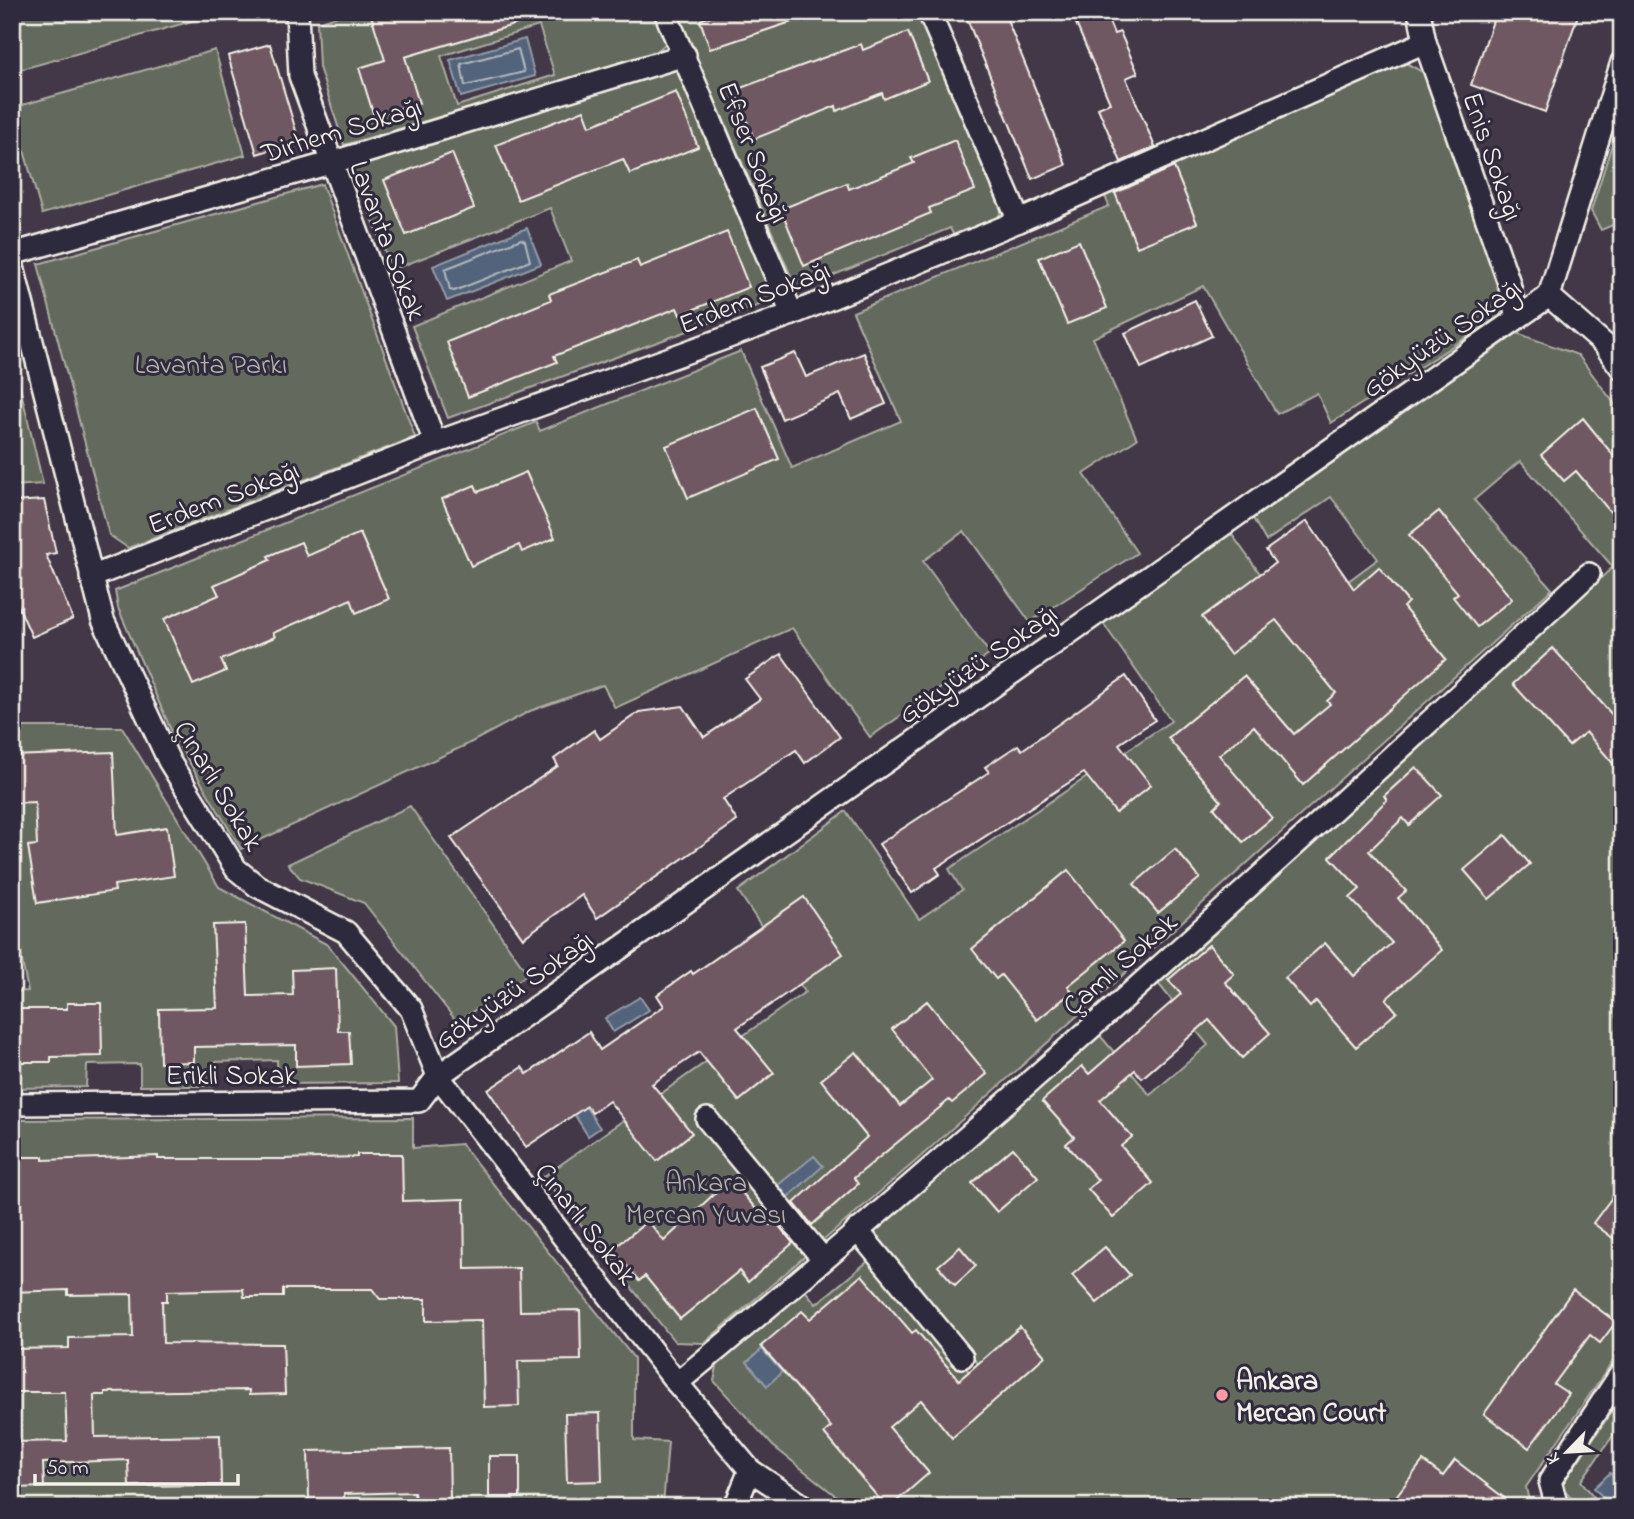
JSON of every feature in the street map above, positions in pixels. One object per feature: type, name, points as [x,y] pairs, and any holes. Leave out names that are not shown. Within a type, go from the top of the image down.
[{"type":"street","name":"Lavanta Sokak","points":[[297,12],[300,76],[435,443]]},
{"type":"street","name":"Efser Sokağı","points":[[666,12],[792,314]]},
{"type":"street","points":[[929,12],[1018,221]]},
{"type":"street","name":"Enis Sokağı","points":[[1419,12],[1426,42],[1508,283],[1517,318]]},
{"type":"street","name":"Erdem Sokağı","points":[[91,577],[435,443],[792,314],[1018,221],[1426,42]]},
{"type":"street","name":"Dirhem Sokağı","points":[[12,254],[330,163],[685,55]]},
{"type":"street","points":[[1622,62],[1549,296],[1604,344],[1622,369]]},
{"type":"street","name":"Çınarlı Sokak","points":[[12,263],[103,620],[169,761],[236,869],[257,886],[346,932],[411,1009],[438,1076],[677,1383],[750,1470],[805,1507]]},
{"type":"street","name":"Gökyüzü Sokağı","points":[[438,1076],[1549,296]]},
{"type":"street","name":"Çamlı Sokak","points":[[677,1383],[857,1230],[1358,790],[1589,574]]},
{"type":"street","name":"Erikli Sokak","points":[[12,1104],[419,1101],[438,1076]]},
{"type":"street","points":[[707,1119],[823,1259]]},
{"type":"street","points":[[857,1230],[962,1357]]},
{"type":"street","points":[[1558,1507],[1550,1481],[1622,1372]]},
{"type":"street","points":[[735,1507],[750,1470]]},
{"type":"green space","points":[[12,12],[224,12],[12,72]]},
{"type":"green space","points":[[351,12],[654,12],[666,43],[655,53],[344,145],[319,67],[317,22]],"holes":[[[539,26],[555,75],[457,106],[441,56]]]},
{"type":"green space","points":[[677,12],[920,12],[1002,206],[998,220],[955,238],[950,228],[797,290]]},
{"type":"green space","points":[[215,50],[245,155],[42,214],[12,108]]},
{"type":"green space","points":[[1406,63],[1428,75],[1504,301],[1500,316],[1331,423],[1317,393],[1277,414],[1203,286],[1093,338],[1137,439],[1084,474],[1137,553],[1030,622],[964,531],[923,561],[990,654],[870,737],[792,628],[615,708],[603,685],[530,711],[466,745],[241,849],[174,737],[118,608],[115,591],[536,422],[540,431],[741,351],[792,468],[901,421],[853,312],[1109,206],[1103,191]]},
{"type":"green space","points":[[678,68],[773,300],[448,418],[412,326],[571,261],[550,208],[392,270],[353,168]]},
{"type":"green space","points":[[1622,113],[1622,221],[1601,230],[1591,211]]},
{"type":"green space","name":"Lavanta Parkı","points":[[322,184],[415,437],[128,548],[109,535],[38,264]]},
{"type":"green space","points":[[1514,332],[1578,355],[1622,414],[1622,1348],[1526,1487],[1530,1507],[850,1507],[773,1446],[714,1381],[719,1357],[803,1288],[816,1304],[872,1258],[971,1374],[980,1366],[870,1236],[1098,1033],[1150,1095],[1208,1045],[1157,982],[1364,798],[1613,567],[1520,461],[1474,500],[1552,589],[917,1160],[704,1343],[675,1342],[543,1177],[805,992],[738,891],[846,811],[919,919],[962,890],[949,869],[1171,721],[1103,623],[1230,532],[1294,621],[1378,559],[1331,497],[1266,541],[1251,515]]},
{"type":"green space","points":[[12,353],[43,484],[12,486]]},
{"type":"green space","points":[[12,727],[122,727],[219,887],[328,945],[394,1026],[398,1083],[278,1084],[277,1060],[213,1062],[213,1086],[140,1086],[140,1064],[87,1065],[86,1087],[12,1088],[12,992],[28,991],[18,941],[12,940]]},
{"type":"green space","points":[[410,806],[528,974],[457,1022],[364,903],[300,878],[288,864]]},
{"type":"green space","name":"Ankara Mercan Yuvası","points":[[413,1118],[413,1148],[461,1144],[634,1358],[634,1440],[668,1442],[663,1507],[12,1507],[12,1120]]},
{"type":"green space","points":[[1622,1396],[1622,1423],[1581,1481],[1602,1507],[1580,1507],[1561,1486]]},
{"type":"water","points":[[525,39],[535,76],[461,97],[450,60]]},
{"type":"water","points":[[527,228],[541,264],[447,301],[433,266]]},
{"type":"water","points":[[640,997],[649,1010],[613,1032],[605,1018]]},
{"type":"water","points":[[577,1094],[600,1128],[588,1136],[566,1101]]},
{"type":"water","points":[[814,1156],[823,1166],[788,1197],[778,1185]]},
{"type":"water","points":[[762,1349],[782,1372],[767,1386],[747,1362]]},
{"type":"water","points":[[1610,1473],[1622,1486],[1622,1507],[1612,1507],[1594,1488]]},
{"type":"building","points":[[370,12],[536,12],[537,18],[405,57],[419,103],[374,116],[359,68],[385,60]]},
{"type":"building","points":[[722,12],[808,12],[809,16],[710,49],[700,20]]},
{"type":"building","points":[[983,12],[1004,12],[1066,165],[1032,179],[967,19]]},
{"type":"building","points":[[1071,12],[1105,12],[1114,34],[1120,32],[1138,73],[1126,78],[1155,147],[1121,162],[1098,108],[1110,103]]},
{"type":"building","points":[[1496,12],[1579,12],[1545,112],[1471,85]]},
{"type":"building","points":[[908,32],[928,81],[884,99],[882,93],[837,111],[836,106],[754,139],[735,90],[861,44],[863,50]]},
{"type":"building","points":[[270,44],[299,141],[257,154],[228,56]]},
{"type":"building","points":[[676,92],[698,147],[630,174],[623,159],[518,200],[496,145],[584,110],[590,126]]},
{"type":"building","points":[[955,140],[975,190],[929,208],[931,213],[804,266],[781,209],[847,183],[849,189],[914,163],[911,158]]},
{"type":"building","points":[[452,153],[474,208],[406,235],[384,180]]},
{"type":"building","points":[[1174,167],[1197,223],[1137,247],[1115,193]]},
{"type":"building","points":[[727,232],[749,287],[680,315],[677,308],[554,356],[557,362],[468,397],[447,342],[551,300],[549,294],[637,260],[640,267]]},
{"type":"building","points":[[1079,241],[1107,308],[1067,324],[1039,258]]},
{"type":"building","points":[[1195,300],[1212,336],[1141,368],[1125,333]]},
{"type":"building","points":[[795,353],[806,377],[864,353],[886,404],[851,419],[840,394],[782,419],[760,367]]},
{"type":"building","points":[[757,408],[779,459],[688,498],[666,446]]},
{"type":"building","points":[[1583,418],[1622,466],[1622,526],[1576,471],[1564,481],[1541,455]]},
{"type":"building","points":[[526,472],[555,538],[522,552],[519,545],[471,566],[442,499],[475,485],[478,492]]},
{"type":"building","points":[[44,500],[56,553],[46,555],[73,619],[32,637],[12,592],[12,502]]},
{"type":"building","points":[[1439,511],[1512,599],[1477,627],[1453,597],[1458,593],[1409,535]]},
{"type":"building","points":[[1307,521],[1354,589],[1379,567],[1408,602],[1403,607],[1446,659],[1303,785],[1254,726],[1219,755],[1272,818],[1243,842],[1214,808],[1221,801],[1168,738],[1244,676],[1294,734],[1330,704],[1327,701],[1336,693],[1276,620],[1230,654],[1202,617],[1275,563],[1266,550]]},
{"type":"building","points":[[360,533],[389,599],[356,613],[351,599],[273,633],[275,637],[221,660],[226,671],[193,685],[164,619],[219,595],[214,585],[270,560],[268,556],[301,542],[307,556]]},
{"type":"building","points":[[1553,648],[1622,726],[1622,774],[1586,732],[1569,746],[1513,684]]},
{"type":"building","points":[[781,654],[840,737],[805,763],[796,750],[723,799],[737,821],[597,918],[582,895],[523,938],[451,838],[558,766],[554,759],[594,730],[600,739],[639,712],[683,706],[704,737],[760,699],[745,679]]},
{"type":"building","points":[[1126,676],[1155,720],[1119,744],[1151,785],[1116,813],[1084,773],[936,868],[940,874],[912,893],[879,844],[989,772],[985,767],[1018,745],[1022,750]]},
{"type":"building","points":[[113,752],[117,835],[167,827],[174,876],[114,885],[115,891],[37,903],[28,846],[37,845],[35,802],[12,803],[12,756]]},
{"type":"building","points":[[1416,767],[1442,795],[1409,825],[1403,818],[1369,851],[1406,891],[1398,898],[1442,950],[1386,999],[1397,1012],[1356,1047],[1316,1001],[1310,1007],[1285,978],[1325,943],[1354,976],[1392,943],[1350,898],[1360,889],[1330,857],[1387,800],[1384,796]]},
{"type":"building","points":[[1505,835],[1530,864],[1489,899],[1464,870]]},
{"type":"building","points":[[1175,849],[1200,878],[1158,913],[1134,884]]},
{"type":"building","points":[[1068,870],[1124,941],[1068,986],[1072,992],[1037,1020],[1001,975],[996,979],[972,949]]},
{"type":"building","points":[[804,897],[843,954],[737,1028],[774,1073],[739,1101],[699,1052],[652,1084],[692,1133],[657,1161],[609,1101],[592,1113],[587,1106],[526,1147],[488,1090],[522,1067],[527,1074],[589,1032],[600,1050],[664,1006],[657,995],[691,971],[693,974]]},
{"type":"building","points":[[245,924],[248,996],[293,995],[292,970],[336,968],[338,1031],[349,1031],[351,1064],[296,1066],[296,1045],[194,1047],[194,1062],[160,1063],[159,1009],[217,1008],[213,925]]},
{"type":"building","points":[[1209,945],[1234,974],[1225,982],[1270,1033],[1242,1058],[1209,1020],[1142,1078],[1135,1070],[1100,1100],[1132,1137],[1121,1146],[1153,1183],[1113,1218],[1088,1189],[1098,1180],[1066,1144],[1074,1137],[1042,1101],[1082,1066],[1089,1074],[1181,994],[1168,980]]},
{"type":"building","points":[[927,1001],[987,1074],[952,1103],[949,1100],[854,1178],[858,1184],[812,1225],[794,1203],[867,1137],[821,1080],[856,1052],[900,1106],[932,1080],[892,1029]]},
{"type":"building","points":[[67,1003],[101,1003],[102,1056],[51,1057],[51,1062],[12,1062],[12,1009],[67,1009]]},
{"type":"building","points":[[1013,1148],[1038,1177],[997,1212],[972,1183]]},
{"type":"building","points":[[357,1154],[402,1154],[403,1201],[464,1199],[465,1269],[519,1268],[520,1311],[580,1310],[581,1360],[518,1361],[519,1406],[484,1407],[482,1320],[426,1321],[426,1299],[380,1299],[372,1289],[283,1289],[283,1297],[244,1297],[243,1289],[167,1291],[167,1301],[162,1301],[163,1343],[283,1344],[285,1394],[249,1395],[249,1390],[105,1392],[105,1395],[94,1395],[95,1437],[220,1435],[221,1485],[129,1486],[128,1460],[43,1463],[44,1487],[15,1488],[14,1442],[67,1441],[65,1392],[12,1392],[12,1349],[69,1348],[69,1338],[133,1337],[132,1294],[68,1295],[68,1290],[12,1292],[12,1157],[43,1157],[43,1160],[158,1156],[158,1159],[283,1159],[357,1157]]},
{"type":"building","points":[[730,1179],[770,1225],[775,1221],[793,1243],[748,1282],[739,1271],[680,1319],[645,1276],[639,1281],[613,1249],[648,1221],[664,1241]]},
{"type":"building","points":[[1622,1184],[1622,1245],[1593,1223]]},
{"type":"building","points":[[960,1247],[976,1266],[955,1285],[938,1266]]},
{"type":"building","points":[[1105,1247],[1130,1275],[1097,1303],[1072,1275]]},
{"type":"building","points":[[862,1275],[912,1333],[916,1330],[959,1380],[1020,1327],[1045,1356],[952,1438],[921,1400],[889,1427],[929,1473],[890,1507],[886,1507],[824,1433],[831,1427],[761,1346],[802,1311],[810,1319]]},
{"type":"building","points":[[1573,1290],[1616,1322],[1600,1343],[1590,1335],[1554,1384],[1569,1394],[1529,1448],[1484,1414]]},
{"type":"building","points":[[600,1413],[602,1481],[567,1482],[565,1414]]},
{"type":"building","points":[[449,1448],[450,1499],[415,1499],[414,1492],[344,1494],[344,1501],[309,1501],[308,1451]]},
{"type":"building","points":[[489,1456],[520,1456],[520,1497],[489,1497]]},
{"type":"building","points":[[1455,1460],[1516,1507],[1412,1507],[1397,1495],[1423,1461],[1443,1476]]},
{"type":"place","name":"Ankara Mercan Court","points":[[1222,1395]]}]
